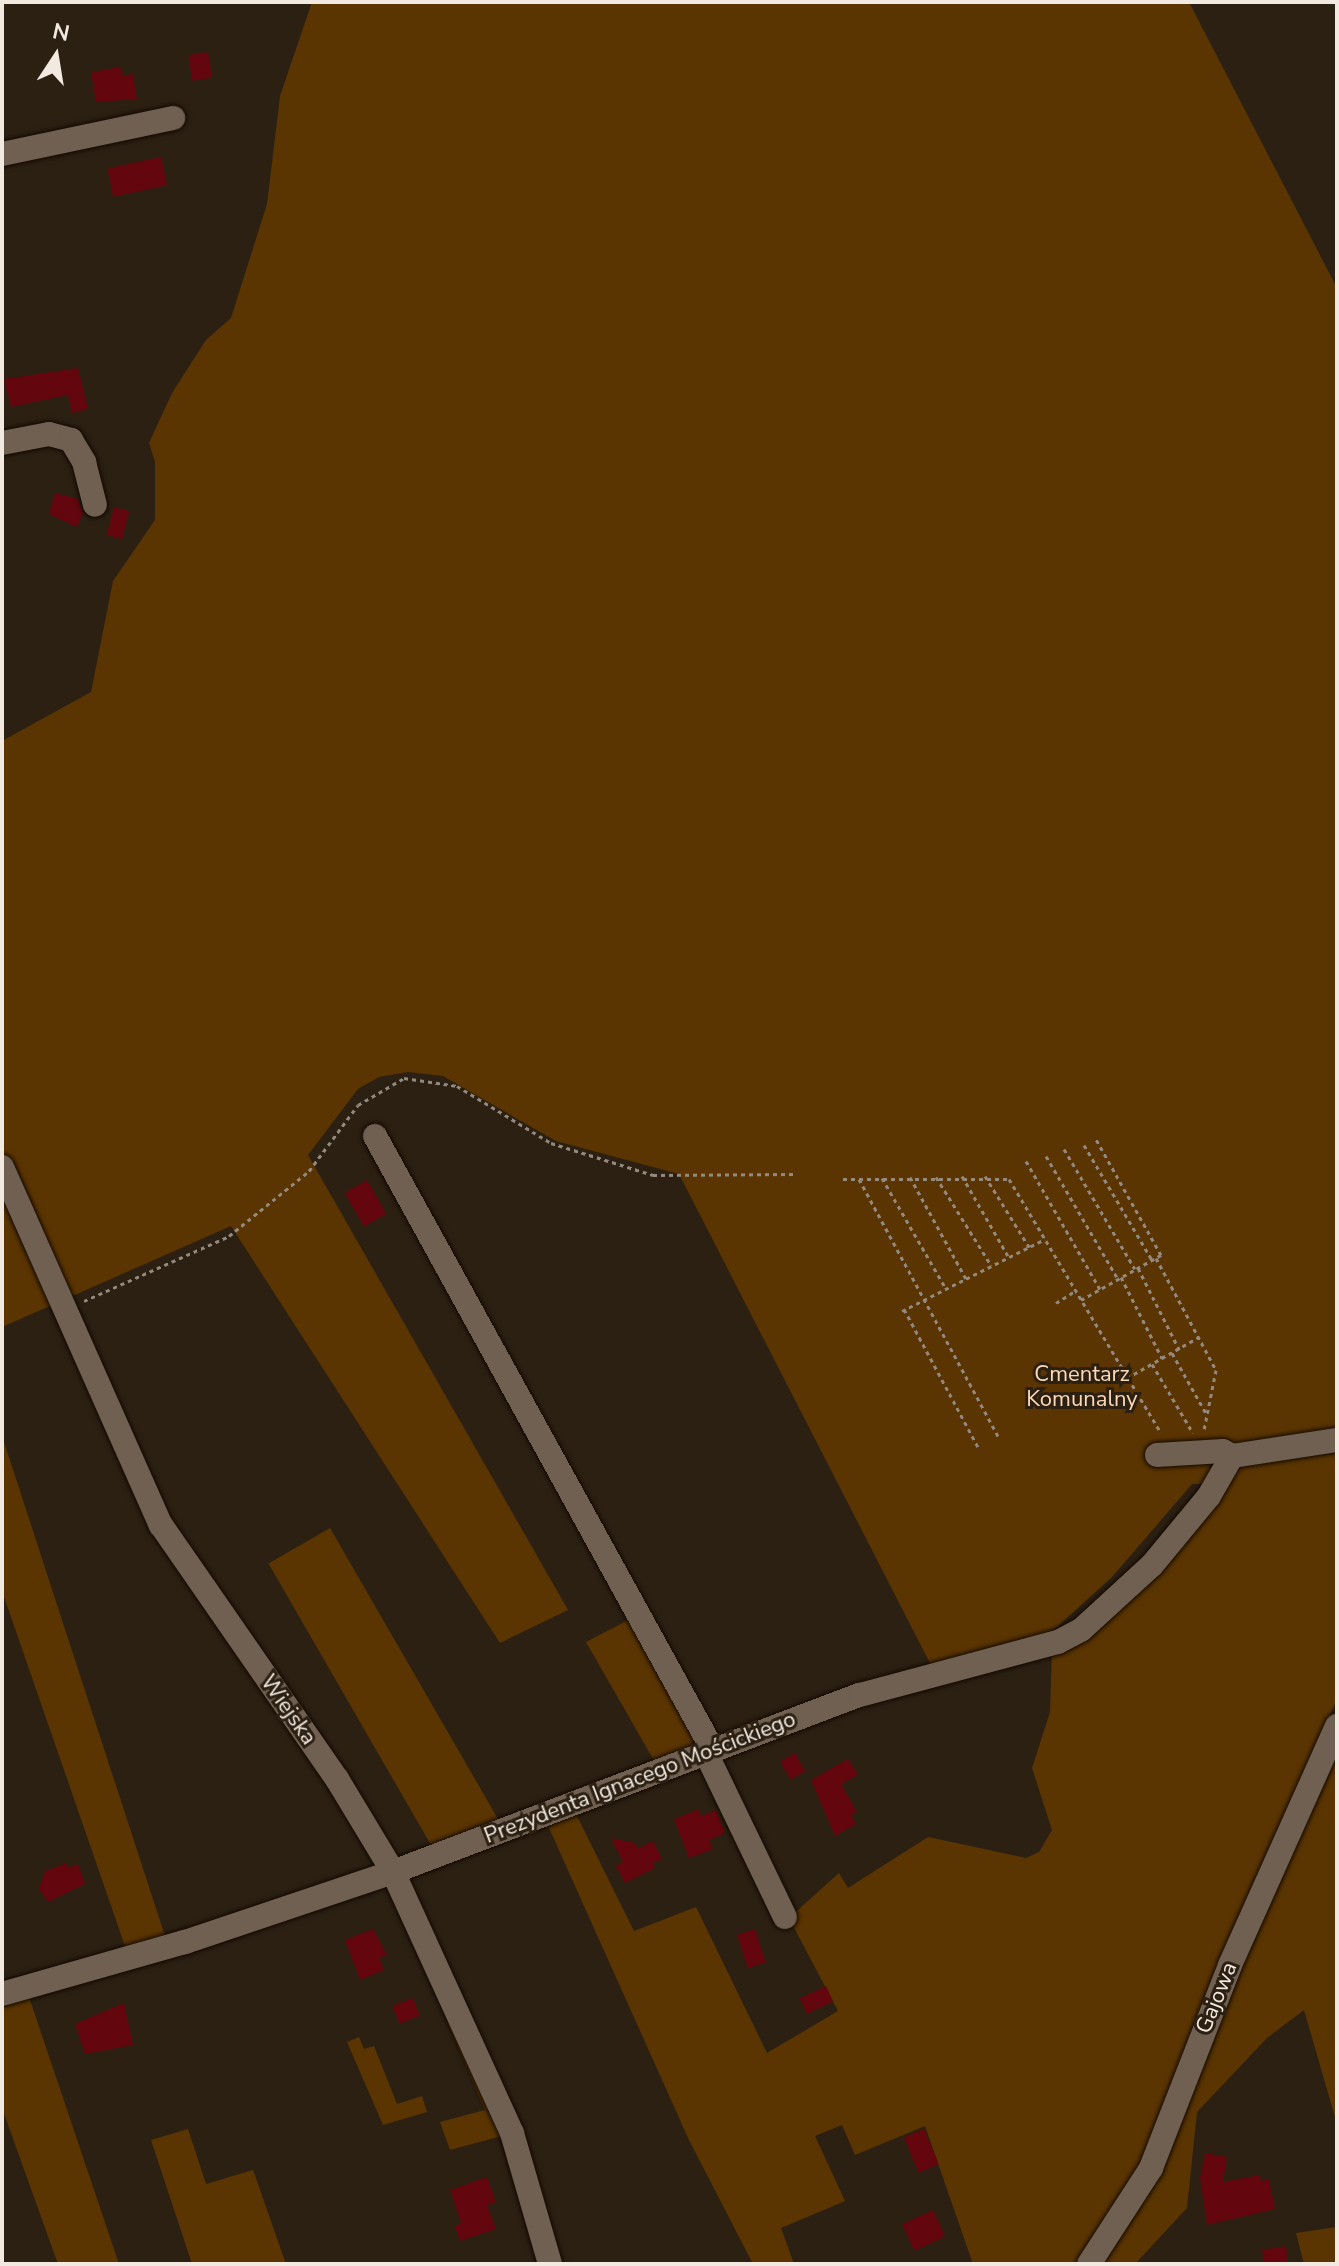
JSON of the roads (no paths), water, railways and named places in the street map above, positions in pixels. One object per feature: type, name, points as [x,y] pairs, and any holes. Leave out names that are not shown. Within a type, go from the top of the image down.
[{"type":"street","points":[[2,154],[173,118]]},
{"type":"street","points":[[2,443],[49,434],[71,440],[84,462],[95,505]]},
{"type":"street","points":[[375,1136],[709,1751],[785,1917]]},
{"type":"street","name":"Wiejska","points":[[2,1167],[161,1525],[337,1779],[393,1872],[512,2133],[550,2264]]},
{"type":"street","points":[[1165,1454],[1223,1451],[1226,1466],[1337,1440]]},
{"type":"street","name":"Prezydenta Ignacego Mościckiego","points":[[2,1994],[185,1942],[393,1872],[875,1691],[1074,1635],[1152,1565],[1226,1466]]},
{"type":"street","name":"Gajowa","points":[[1089,2264],[1151,2168],[1230,1965],[1337,1726]]},
{"type":"park label","name":"Cmentarz Komunalny","points":[[1082,1386]]}]
